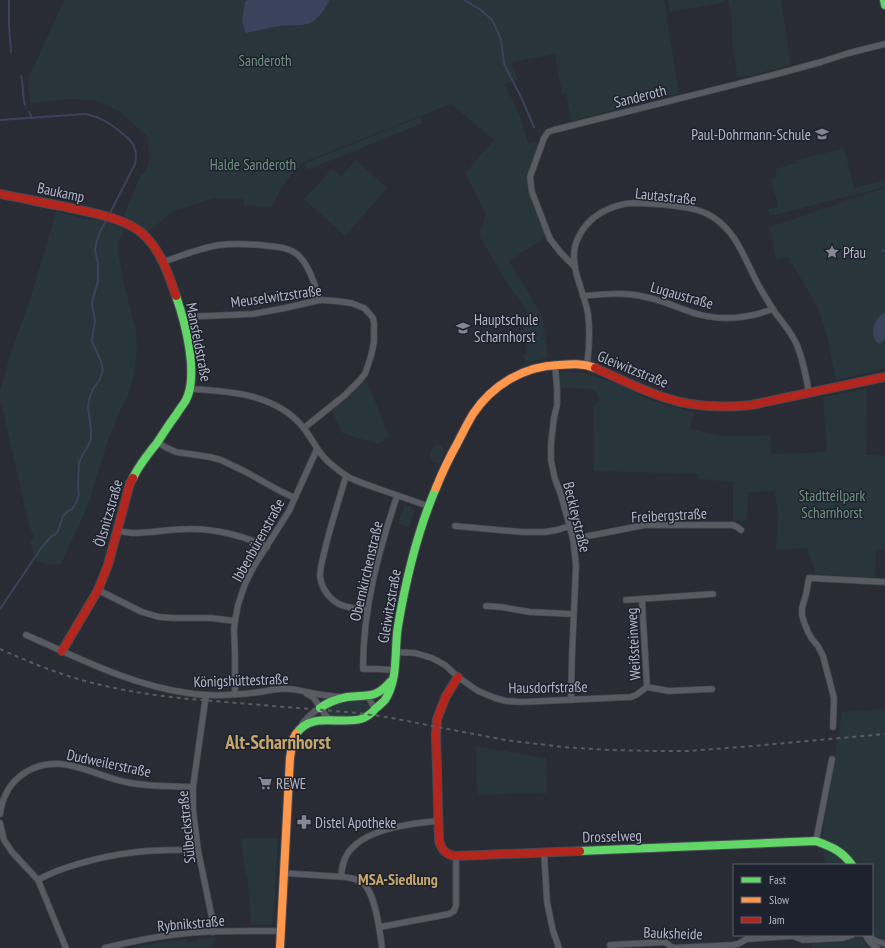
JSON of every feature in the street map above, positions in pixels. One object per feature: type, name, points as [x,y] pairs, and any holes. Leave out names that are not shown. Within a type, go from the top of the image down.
[{"type":"street","points":[[884,0],[885,5]]},
{"type":"street","name":"Sanderoth","points":[[574,267],[550,239],[532,192],[530,177],[544,138],[548,132],[777,74],[885,44]]},
{"type":"street","name":"Baukamp","points":[[0,194],[72,208],[115,220]]},
{"type":"street","name":"Lautastraße","points":[[587,365],[589,321],[584,296],[574,267],[574,251],[578,238],[595,216],[607,209],[621,204],[642,203],[689,208],[699,210],[712,216],[728,229],[741,248],[758,285],[790,332],[795,342],[803,366],[809,393]]},
{"type":"street","name":"Mansfeldstraße","points":[[115,220],[142,234],[155,249],[163,262],[183,318],[191,366],[191,389],[221,391],[244,395],[271,403],[298,421],[317,449],[328,461],[346,476],[397,496],[428,506]]},
{"type":"street","points":[[163,262],[219,245],[245,244],[284,248],[296,253],[305,263],[320,300]]},
{"type":"street","name":"Lugaustraße","points":[[584,296],[611,294],[636,295],[659,300],[698,314],[722,318],[748,316],[773,309]]},
{"type":"street","name":"Meuselwitzstraße","points":[[183,318],[253,314],[320,300],[351,303],[364,308],[373,318],[374,323],[374,342],[365,374],[345,395],[304,428]]},
{"type":"street","name":"Gleiwitzstraße","points":[[299,730],[317,720],[340,722],[355,721],[368,716],[384,702],[391,688],[399,613],[406,577],[428,506],[456,445],[473,414],[495,388],[514,376],[533,368],[555,364],[587,365],[666,398],[695,405],[731,407],[751,405],[885,377]]},
{"type":"street","name":"Beckleystraße","points":[[555,364],[557,404],[551,443],[551,461],[573,538],[576,565],[571,700]]},
{"type":"street","name":"Ölsnitzstraße","points":[[62,651],[98,590],[108,565],[132,479],[145,457],[186,400],[191,389]]},
{"type":"street","points":[[157,442],[176,452],[221,460],[295,498]]},
{"type":"street","name":"Ibbenbürenstraße","points":[[235,694],[236,657],[234,629],[238,605],[254,566],[282,523],[317,449]]},
{"type":"street","points":[[346,476],[327,539],[321,566],[321,581],[323,587],[333,600],[349,607],[368,610]]},
{"type":"street","name":"Obernkirchenstraße","points":[[394,670],[363,669],[364,636],[371,588],[380,550],[397,496]]},
{"type":"street","name":"Freibergstraße","points":[[573,538],[645,525],[732,525],[741,530]]},
{"type":"street","points":[[455,526],[522,532],[545,532],[570,526]]},
{"type":"street","points":[[117,531],[133,533],[188,529],[204,530],[226,533],[267,547]]},
{"type":"street","points":[[833,727],[834,698],[823,655],[808,632],[802,616],[802,608],[809,578],[885,582]]},
{"type":"street","points":[[98,590],[142,612],[159,617],[211,618],[235,621]]},
{"type":"street","name":"Weißsteinweg","points":[[626,600],[713,594]]},
{"type":"street","name":"Weißsteinweg","points":[[642,600],[648,687]]},
{"type":"street","points":[[486,606],[530,612],[574,614]]},
{"type":"street","name":"Königshüttestraße","points":[[26,635],[108,671],[166,690],[206,695],[235,694],[282,689],[348,697]]},
{"type":"street","name":"Hausdorfstraße","points":[[395,652],[415,653],[432,658],[445,665],[458,677],[478,691],[506,701],[522,702],[631,697],[648,687]]},
{"type":"street","points":[[380,927],[448,914],[454,911],[456,905],[456,856],[447,855],[441,848],[439,841],[436,735],[437,719],[446,696],[458,677]]},
{"type":"street","points":[[280,948],[283,873],[293,740],[302,722],[320,708],[331,702],[348,697],[365,696],[380,692],[392,680]]},
{"type":"street","points":[[648,687],[669,691],[712,689]]},
{"type":"street","points":[[303,692],[313,697],[329,720]]},
{"type":"street","name":"Sülbeckstraße","points":[[206,695],[193,787],[193,809],[198,850],[212,918],[213,932]]},
{"type":"street","points":[[365,696],[369,698],[375,710]]},
{"type":"street","points":[[816,841],[832,759]]},
{"type":"street","name":"Dudweilerstraße","points":[[0,814],[2,802],[16,778],[42,765],[61,764],[80,768],[115,780],[145,785],[193,787]]},
{"type":"street","points":[[341,876],[342,865],[348,852],[365,838],[390,828],[439,821]]},
{"type":"street","points":[[0,823],[4,840],[12,852],[38,880],[66,948]]},
{"type":"street","name":"Drosselweg","points":[[456,856],[816,841],[834,848],[844,855],[851,864]]},
{"type":"street","points":[[38,880],[66,867],[130,852],[198,850]]},
{"type":"street","points":[[544,852],[547,902],[553,931],[559,948]]},
{"type":"street","points":[[283,873],[341,876],[354,878],[364,884],[371,895],[380,927],[382,948]]},
{"type":"street","name":"Rybnikstraße","points":[[105,948],[124,943],[188,933],[280,931]]},
{"type":"street","name":"Bauksheide","points":[[610,945],[665,942],[673,948],[732,945],[738,944],[747,939],[793,936],[803,940],[843,938],[849,936]]},
{"type":"street","points":[[866,936],[871,944],[877,948]]},
{"type":"street","points":[[868,936],[885,944]]},
{"type":"green space","name":"Halde Sanderoth","points":[[64,0],[664,0],[679,93],[571,121],[566,93],[562,93],[555,54],[511,62],[518,80],[504,85],[518,113],[528,143],[536,141],[539,145],[527,182],[547,236],[509,261],[543,317],[548,358],[526,363],[523,355],[527,353],[524,338],[518,341],[515,335],[524,329],[528,324],[530,318],[529,314],[502,275],[479,235],[486,214],[465,173],[494,140],[451,104],[301,163],[283,186],[272,208],[244,205],[244,199],[214,198],[173,211],[147,233],[126,219],[124,215],[141,175],[146,171],[150,158],[146,135],[120,112],[98,101],[72,99],[30,103],[28,80]]},
{"type":"green space","points":[[668,0],[725,0],[726,2],[670,12]]},
{"type":"green space","points":[[728,0],[781,0],[791,65],[749,76],[745,75],[738,77],[732,42],[732,23]]},
{"type":"green space","points":[[420,117],[423,123],[308,170],[305,163]]},
{"type":"green space","points":[[844,148],[854,188],[885,180],[885,187],[770,216],[768,209],[778,207],[771,178],[777,177],[775,169],[797,163],[797,160]]},
{"type":"green space","points":[[356,160],[387,188],[345,236],[304,199],[332,169],[341,177]]},
{"type":"green space","points":[[885,188],[885,368],[836,380],[827,336],[817,306],[788,257],[776,260],[769,227]]},
{"type":"green space","points":[[56,211],[92,221],[98,219],[124,229],[118,243],[118,252],[123,280],[136,331],[137,347],[134,375],[128,395],[108,440],[83,516],[61,564],[48,565],[37,561],[32,549],[30,541],[34,537],[29,525],[0,398],[0,391],[13,346],[29,303]]},
{"type":"green space","name":"Stadtteilpark Scharnhorst","points":[[559,371],[584,373],[624,386],[650,400],[695,413],[689,429],[724,436],[770,435],[771,454],[827,452],[823,397],[867,389],[866,455],[885,455],[885,550],[876,550],[875,578],[816,574],[807,548],[776,550],[778,511],[774,491],[748,492],[747,521],[733,520],[733,482],[699,479],[698,474],[594,471],[593,406],[599,403],[598,394],[592,389],[560,388]]},
{"type":"green space","points":[[366,379],[389,437],[378,444],[342,433],[332,411]]},
{"type":"green space","points":[[436,445],[442,445],[445,451],[440,463],[433,461],[430,456],[431,450]]},
{"type":"green space","points":[[405,505],[415,509],[409,527],[398,523]]},
{"type":"green space","points":[[358,700],[367,702],[369,707],[368,711],[353,717],[340,719],[330,717],[326,710],[330,705]]},
{"type":"green space","points":[[885,709],[885,948],[811,948],[814,936],[873,936],[873,864],[825,864],[822,836],[842,712]]},
{"type":"green space","points":[[476,746],[546,758],[547,793],[477,795]]},
{"type":"green space","points":[[241,838],[278,838],[272,924],[251,924],[248,882],[244,865]]},
{"type":"green space","points":[[216,937],[208,948],[131,948],[186,939],[186,942]]},
{"type":"water","points":[[245,1],[329,1],[324,10],[314,21],[304,25],[280,26],[246,33],[242,22]]},
{"type":"water","points":[[885,312],[885,340],[880,344],[875,340],[873,330],[877,319]]},
{"type":"waterway","points":[[9,0],[11,52]]},
{"type":"waterway","points":[[464,0],[481,10],[492,20],[501,39],[504,64],[522,99],[534,127]]},
{"type":"waterway","points":[[21,76],[25,105]]},
{"type":"waterway","points":[[29,112],[32,118]]},
{"type":"waterway","points":[[0,120],[85,114],[106,121],[127,137],[133,144],[136,151],[135,164],[109,215]]},
{"type":"waterway","points":[[0,609],[42,547],[52,536],[56,534],[63,516],[71,510],[79,495],[79,463],[91,439],[88,407],[89,400],[103,370],[101,361],[92,342],[95,320],[92,302],[98,281],[98,264],[95,250],[96,244],[107,219]]},
{"type":"railway","points":[[0,649],[62,674],[101,685],[134,692],[189,699],[358,713],[505,740],[563,747],[609,750],[688,751],[885,734]]},
{"type":"traffic: fast","points":[[884,0],[885,5]]},
{"type":"traffic: fast","points":[[133,478],[147,455],[185,402],[190,389],[191,363],[187,333],[176,296]]},
{"type":"traffic: fast","points":[[296,734],[302,727],[318,721],[344,721],[361,719],[369,715],[385,700],[392,683],[394,673],[398,626],[409,573],[423,522],[436,488]]},
{"type":"traffic: fast","points":[[320,708],[329,702],[347,697],[375,694],[380,692],[390,682]]},
{"type":"traffic: fast","points":[[580,851],[816,841],[836,850],[851,864]]},
{"type":"traffic: slow","points":[[436,488],[448,460],[473,414],[499,386],[521,373],[546,366],[577,364],[595,368]]},
{"type":"traffic: slow","points":[[280,948],[290,758],[293,739],[296,734]]},
{"type":"traffic: jam","points":[[0,194],[96,214],[117,220],[136,228],[149,240],[159,255],[167,271],[176,296]]},
{"type":"traffic: jam","points":[[595,368],[639,388],[666,398],[697,405],[719,406],[751,405],[885,377]]},
{"type":"traffic: jam","points":[[62,651],[98,590],[108,565],[130,483],[133,478]]},
{"type":"traffic: jam","points":[[458,677],[446,696],[437,719],[436,735],[439,841],[443,849],[447,853],[456,856],[580,851]]},
{"type":"place","name":"Paul-Dohrmann-Schule","points":[[822,134]]},
{"type":"place","name":"Pfau","points":[[832,252]]},
{"type":"place","name":"Hauptschule Scharnhorst","points":[[463,328]]},
{"type":"place","name":"REWE","points":[[265,783]]},
{"type":"place","name":"Distel Apotheke","points":[[304,822]]},
{"type":"district","name":"Alt-Scharnhorst","points":[[278,742]]},
{"type":"district","name":"MSA-Siedlung","points":[[398,879]]}]
